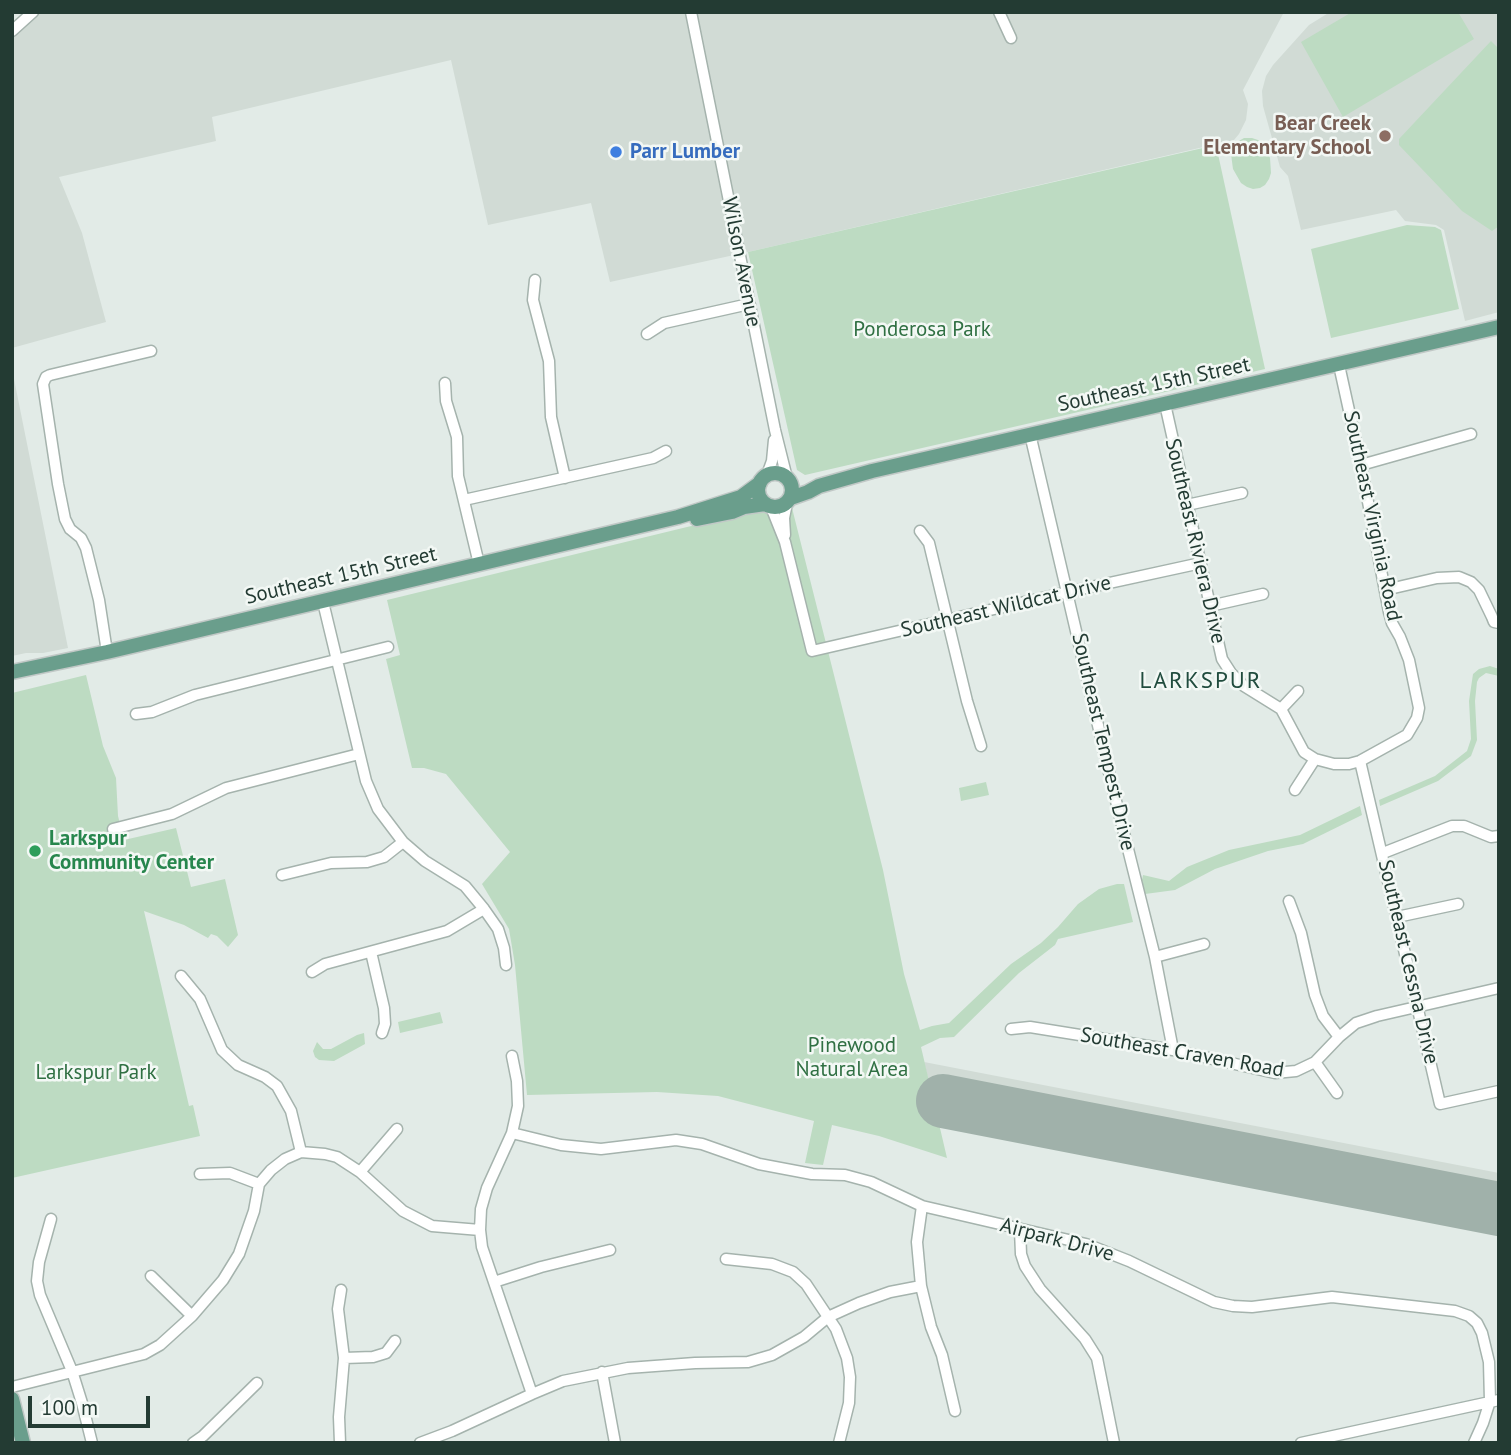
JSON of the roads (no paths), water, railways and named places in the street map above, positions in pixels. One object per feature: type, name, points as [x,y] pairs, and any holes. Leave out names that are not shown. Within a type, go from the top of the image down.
[{"type":"main road","name":"Southeast 15th Street","points":[[789,500],[819,486],[872,471],[1499,327]]},
{"type":"main road","points":[[778,473],[789,480],[792,492],[789,500],[776,507],[768,505],[759,494],[764,479],[778,473]]},
{"type":"main road","name":"Southeast 15th Street","points":[[12,672],[323,602],[678,517],[741,497],[764,479]]},
{"type":"main road","name":"Southeast 15th Street","points":[[789,480],[819,486]]},
{"type":"main road","name":"Southeast 15th Street","points":[[678,517],[695,519],[744,507],[768,505]]},
{"type":"main road","points":[[12,1399],[23,1443]]},
{"type":"main road","points":[[12,1436],[14,1443]]},
{"type":"street","points":[[12,31],[33,12]]},
{"type":"street","name":"Wilson Avenue","points":[[691,12],[775,430],[789,480]]},
{"type":"street","points":[[999,12],[1011,38]]},
{"type":"street","points":[[535,279],[533,300],[548,361],[551,417],[565,478]]},
{"type":"street","points":[[648,334],[664,323],[749,304]]},
{"type":"street","points":[[107,652],[99,600],[86,548],[65,519],[43,384],[50,374],[151,351]]},
{"type":"street","name":"Southeast Virginia Road","points":[[1339,365],[1392,623],[1409,660],[1419,708],[1413,727],[1407,735],[1360,761]]},
{"type":"street","points":[[445,383],[446,401],[457,437],[458,476],[479,564]]},
{"type":"street","name":"Southeast Riviera Drive","points":[[1165,404],[1222,659],[1244,686],[1281,709],[1304,752],[1315,759]]},
{"type":"street","name":"Wilson Avenue","points":[[764,479],[772,461],[775,430]]},
{"type":"street","name":"Southeast Tempest Drive","points":[[1030,434],[1155,957],[1173,1050]]},
{"type":"street","points":[[1361,465],[1471,434]]},
{"type":"street","points":[[464,500],[653,458],[666,451]]},
{"type":"street","points":[[1187,505],[1242,493]]},
{"type":"street","points":[[785,542],[784,518],[789,500]]},
{"type":"street","points":[[768,505],[785,542]]},
{"type":"street","points":[[920,531],[929,543],[967,701],[981,746]]},
{"type":"street","name":"Southeast Wildcat Drive","points":[[785,542],[812,651],[1200,563]]},
{"type":"street","points":[[1385,590],[1437,578],[1459,577],[1471,582],[1479,590],[1494,622],[1499,623]]},
{"type":"street","points":[[1210,606],[1264,594]]},
{"type":"street","points":[[323,602],[366,781],[379,809],[403,842],[465,886],[484,909],[498,929],[506,965]]},
{"type":"street","points":[[136,714],[152,712],[195,695],[388,647]]},
{"type":"street","points":[[1281,709],[1298,691]]},
{"type":"street","points":[[113,829],[172,814],[226,788],[359,754]]},
{"type":"street","points":[[1295,790],[1315,759],[1334,764],[1360,761]]},
{"type":"street","name":"Southeast Cessna Drive","points":[[1360,761],[1440,1104],[1499,1091]]},
{"type":"street","points":[[1383,853],[1452,826],[1464,826],[1491,836],[1499,836]]},
{"type":"street","points":[[282,875],[331,863],[367,862],[384,857],[403,842]]},
{"type":"street","points":[[1289,901],[1301,933],[1315,995],[1323,1016],[1339,1037]]},
{"type":"street","points":[[1397,917],[1458,904]]},
{"type":"street","points":[[312,972],[325,964],[447,932],[484,909]]},
{"type":"street","points":[[1155,957],[1204,944]]},
{"type":"street","points":[[371,952],[384,1008],[385,1024],[382,1033]]},
{"type":"street","points":[[181,976],[200,999],[222,1050],[238,1065],[265,1077],[276,1086],[291,1111],[301,1152]]},
{"type":"street","name":"Southeast Craven Road","points":[[1012,1029],[1030,1027],[1173,1050],[1275,1073],[1296,1071],[1315,1062],[1356,1023],[1499,988]]},
{"type":"street","points":[[512,1056],[518,1106],[512,1133],[487,1188],[481,1209],[480,1230],[482,1247],[532,1394]]},
{"type":"street","points":[[1315,1062],[1337,1093]]},
{"type":"street","points":[[360,1171],[397,1129]]},
{"type":"street","name":"Airpark Drive","points":[[512,1133],[561,1145],[601,1149],[676,1140],[702,1144],[759,1164],[812,1174],[845,1175],[872,1182],[922,1206],[1086,1244],[1129,1261],[1214,1302],[1233,1306],[1252,1307],[1332,1297],[1455,1311],[1478,1323],[1489,1362],[1494,1400],[1474,1443]]},
{"type":"street","points":[[12,1387],[144,1354],[160,1345],[192,1316],[223,1280],[239,1254],[254,1212],[259,1184],[278,1164],[301,1152],[337,1157],[360,1171],[403,1211],[432,1226],[480,1230]]},
{"type":"street","points":[[200,1174],[230,1173],[259,1184]]},
{"type":"street","points":[[922,1206],[917,1242],[921,1286],[930,1327],[942,1355],[954,1411]]},
{"type":"street","points":[[51,1219],[38,1262],[37,1281],[40,1295],[72,1371],[92,1443]]},
{"type":"street","points":[[1020,1230],[1021,1254],[1025,1266],[1040,1289],[1085,1339],[1097,1357],[1114,1443]]},
{"type":"street","points":[[494,1282],[610,1250]]},
{"type":"street","points":[[726,1259],[772,1264],[793,1272],[806,1284],[828,1317],[841,1339],[850,1377],[849,1403],[839,1443]]},
{"type":"street","points":[[151,1276],[192,1316]]},
{"type":"street","points":[[420,1443],[563,1381],[602,1372],[695,1363],[748,1362],[772,1355],[804,1337],[828,1317],[890,1292],[921,1286]]},
{"type":"street","points":[[340,1443],[339,1417],[344,1358],[338,1310],[341,1290]]},
{"type":"street","points":[[344,1358],[373,1357],[386,1353],[395,1341]]},
{"type":"street","points":[[602,1372],[615,1443]]},
{"type":"street","points":[[194,1443],[257,1384]]},
{"type":"street","points":[[1301,1443],[1354,1437],[1494,1400]]},
{"type":"place","name":"Bear Creek Elementary School","points":[[1385,136]]},
{"type":"place","name":"Parr Lumber","points":[[616,152]]},
{"type":"place","name":"Larkspur Community Center","points":[[35,851]]},
{"type":"district","name":"LARKSPUR","points":[[1201,681]]},
{"type":"park label","name":"Ponderosa Park","points":[[922,330]]},
{"type":"park label","name":"Pinewood Natural Area","points":[[852,1058]]},
{"type":"park label","name":"Larkspur Park","points":[[96,1073]]}]
